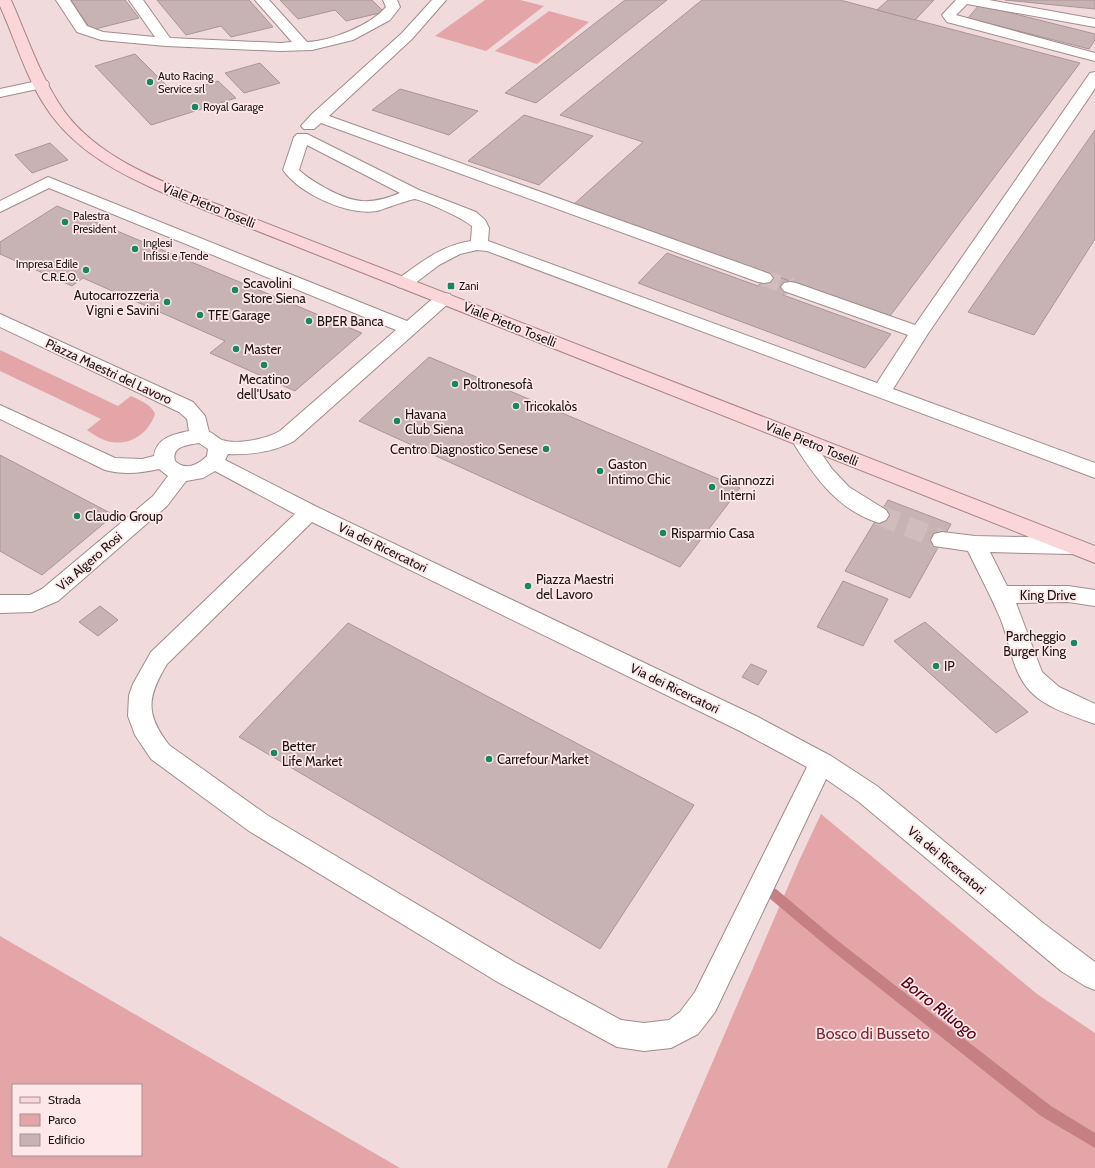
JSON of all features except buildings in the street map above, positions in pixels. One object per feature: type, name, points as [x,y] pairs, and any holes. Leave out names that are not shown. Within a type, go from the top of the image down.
[{"type":"main road","name":"Viale Pietro Toselli","points":[[4,0],[53,105],[71,129],[94,148],[130,170],[208,206],[1095,555]]},
{"type":"lane","points":[[63,0],[82,29],[87,32],[107,37],[262,47],[304,47],[338,40],[367,28],[385,17],[391,11],[392,7],[390,0]]},
{"type":"lane","points":[[136,0],[166,42]]},
{"type":"lane","points":[[262,0],[304,47]]},
{"type":"lane","points":[[413,193],[394,202],[373,207],[349,206],[334,200],[296,178],[291,170],[302,137],[317,117],[407,36],[439,0]]},
{"type":"lane","points":[[964,0],[949,15],[952,19],[1095,57]]},
{"type":"lane","points":[[967,0],[1095,23]]},
{"type":"lane","points":[[882,392],[919,333],[1083,96],[1095,76]]},
{"type":"lane","points":[[0,93],[42,84]]},
{"type":"lane","points":[[317,117],[764,278]]},
{"type":"lane","points":[[302,137],[413,193],[476,220],[481,228],[479,244]]},
{"type":"lane","points":[[0,207],[48,182],[410,329]]},
{"type":"lane","points":[[404,283],[454,249],[466,245],[479,244],[519,256],[1095,471]]},
{"type":"lane","points":[[790,287],[919,333]]},
{"type":"lane","points":[[215,454],[207,438],[199,436],[190,437],[172,443],[163,455],[163,461],[173,471],[181,473],[199,471],[215,454],[270,445],[278,442],[287,436],[444,298]]},
{"type":"lane","name":"Piazza Maestri del Lavoro","points":[[0,320],[186,407],[197,417],[200,424],[199,436]]},
{"type":"lane","points":[[0,411],[112,465],[136,466],[163,461]]},
{"type":"lane","points":[[800,439],[824,475],[845,496],[858,506],[879,515]]},
{"type":"lane","name":"Via dei Ricercatori","points":[[215,454],[310,512],[730,714],[822,763],[868,794],[1033,932],[1071,962],[1095,977]]},
{"type":"lane","name":"Via Algero Rosi","points":[[0,604],[32,603],[50,595],[160,501],[181,473]]},
{"type":"lane","points":[[310,512],[160,658],[142,687],[139,714],[148,737],[160,752],[258,823],[506,972],[617,1033],[636,1038],[656,1037],[672,1033],[688,1024],[705,1002],[822,763]]},
{"type":"lane","points":[[942,540],[975,544],[1071,546]]},
{"type":"lane","points":[[975,544],[1017,633],[1030,672],[1037,683],[1057,698],[1095,714]]},
{"type":"lane","name":"King Drive","points":[[1000,595],[1068,594],[1095,598]]},
{"type":"green space","points":[[485,0],[520,0],[544,6],[486,51],[435,36]]},
{"type":"green space","points":[[549,11],[589,22],[537,64],[495,51]]},
{"type":"green space","points":[[0,350],[118,406],[131,396],[145,403],[151,408],[155,414],[152,421],[148,428],[130,441],[115,442],[102,439],[87,430],[101,419],[0,371]]},
{"type":"green space","name":"Bosco di Busseto","points":[[821,814],[1037,994],[1095,1033],[1095,1168],[667,1168],[799,861]]},
{"type":"green space","points":[[0,936],[400,1168],[0,1168]]},
{"type":"waterway","name":"Borro Riluogo","points":[[772,893],[834,945],[1046,1111],[1095,1141]]},
{"type":"tunnel","points":[[764,278],[790,287],[788,286]]},
{"type":"tunnel","points":[[879,515],[942,540]]},
{"type":"place","name":"Auto Racing Service srl","points":[[150,82]]},
{"type":"place","name":"Royal Garage","points":[[195,107]]},
{"type":"place","name":"Palestra President","points":[[65,222]]},
{"type":"place","name":"Inglesi Infissi e Tende","points":[[135,249]]},
{"type":"place","name":"Impresa Edile C.R.E.O.","points":[[86,270]]},
{"type":"place","name":"Zani","points":[[451,286]]},
{"type":"place","name":"Scavolini Store Siena","points":[[235,290]]},
{"type":"place","name":"Autocarrozzeria Vigni e Savini","points":[[167,302]]},
{"type":"place","name":"TFE Garage","points":[[200,315]]},
{"type":"place","name":"BPER Banca","points":[[309,321]]},
{"type":"place","name":"Master","points":[[236,349]]},
{"type":"place","name":"Mecatino dell'Usato","points":[[264,365]]},
{"type":"place","name":"Poltronesofà","points":[[455,384]]},
{"type":"place","name":"Tricokalòs","points":[[516,406]]},
{"type":"place","name":"Havana Club Siena","points":[[397,421]]},
{"type":"place","name":"Centro Diagnostico Senese","points":[[546,449]]},
{"type":"place","name":"Gaston Intimo Chic","points":[[600,471]]},
{"type":"place","name":"Giannozzi Interni","points":[[712,487]]},
{"type":"place","name":"Claudio Group","points":[[77,516]]},
{"type":"place","name":"Risparmio Casa","points":[[663,533]]},
{"type":"place","name":"Piazza Maestri del Lavoro","points":[[528,586]]},
{"type":"place","name":"Parcheggio Burger King","points":[[1074,643]]},
{"type":"place","name":"IP","points":[[936,666]]},
{"type":"place","name":"Better Life Market","points":[[274,753]]},
{"type":"place","name":"Carrefour Market","points":[[489,759]]}]
